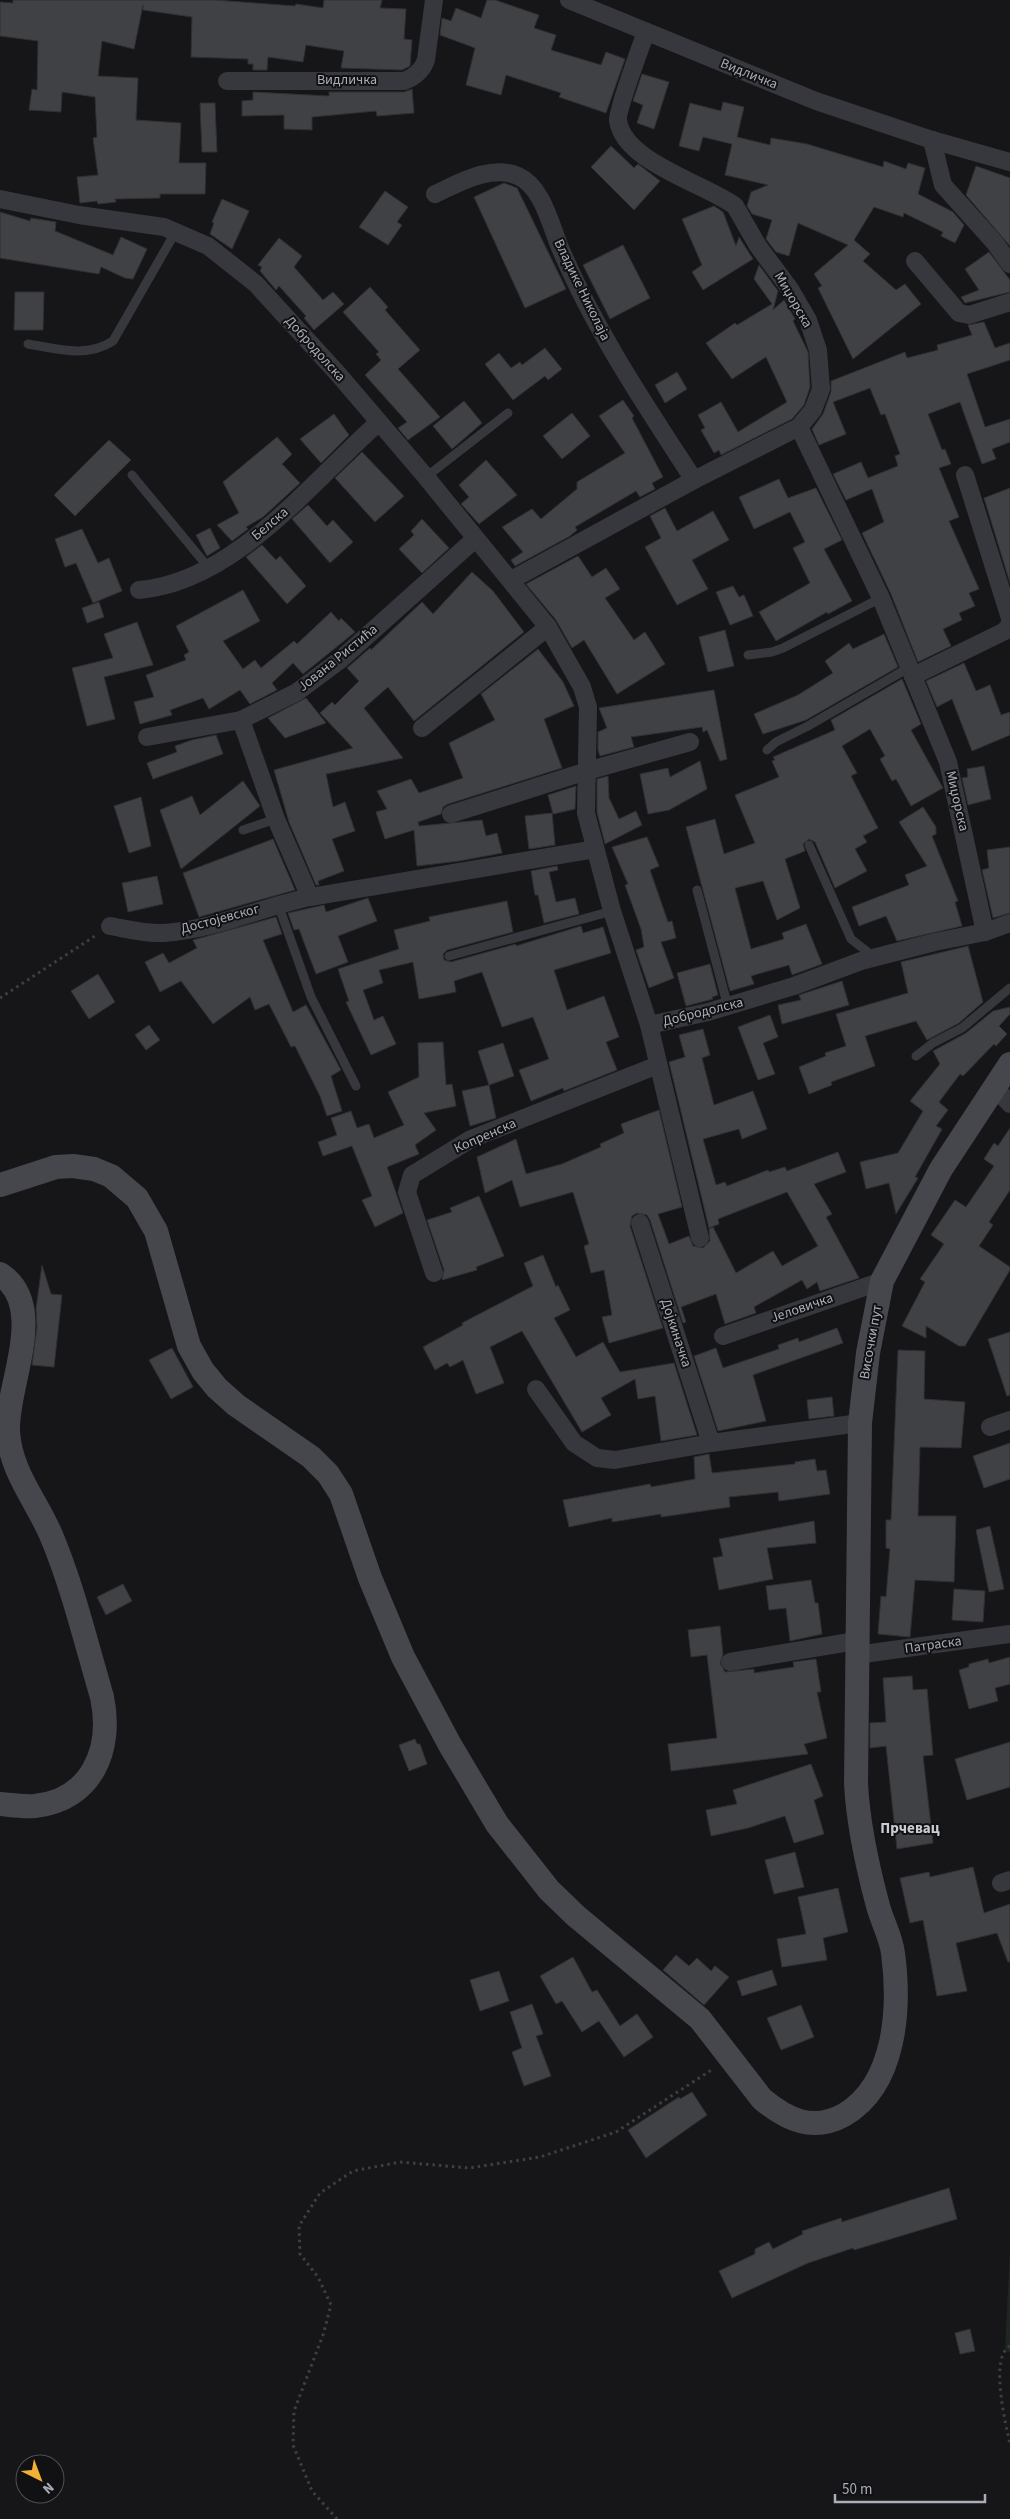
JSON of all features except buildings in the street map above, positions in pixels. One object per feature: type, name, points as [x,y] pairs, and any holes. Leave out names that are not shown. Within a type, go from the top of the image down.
[{"type":"main road","name":"Височки пут","points":[[0,1185],[56,1167],[73,1166],[94,1169],[111,1176],[138,1198],[156,1231],[189,1346],[203,1371],[217,1388],[236,1405],[311,1458],[328,1474],[341,1494],[370,1578],[403,1657],[497,1824],[549,1890],[604,1942],[700,2019],[762,2099],[775,2110],[796,2120],[816,2125],[836,2119],[854,2109],[869,2093],[884,2066],[893,2032],[896,1994],[893,1951],[878,1908],[858,1822],[856,1783],[860,1423],[868,1353],[882,1281],[941,1169],[1010,1064]]},
{"type":"main road","points":[[0,1274],[14,1287],[19,1297],[24,1320],[16,1380],[10,1399],[8,1431],[14,1465],[50,1533],[67,1577],[102,1697],[106,1716],[106,1734],[102,1752],[95,1768],[82,1784],[67,1795],[50,1803],[34,1806],[0,1804]]},
{"type":"street","name":"Видличка","points":[[226,81],[404,81],[413,78],[424,66],[426,60],[434,0]]},
{"type":"street","name":"Видличка","points":[[569,0],[816,101],[932,140],[1010,162]]},
{"type":"street","name":"Миџорска","points":[[646,32],[618,118],[624,136],[648,158],[679,178],[721,196],[735,206],[758,246],[790,289],[808,320],[818,350],[821,374],[820,389],[813,410],[799,427],[881,598],[948,762],[986,932]]},
{"type":"street","points":[[932,140],[943,185],[995,243],[1010,264]]},
{"type":"street","name":"Владике Николаја","points":[[435,194],[471,178],[502,171],[519,176],[537,192],[570,271],[619,364],[694,480]]},
{"type":"street","name":"Добродолска","points":[[0,199],[164,227],[208,246],[256,284],[426,477],[548,627],[582,687],[588,707],[586,813],[612,911],[649,1025],[728,1007],[875,958],[935,942],[986,932],[1010,923]]},
{"type":"street","points":[[915,261],[959,313],[968,315],[1010,302]]},
{"type":"street","name":"Белска","points":[[139,590],[162,588],[178,584],[246,544],[273,523],[344,452],[379,422]]},
{"type":"street","points":[[511,580],[694,480],[799,427]]},
{"type":"street","points":[[965,475],[1010,618]]},
{"type":"street","name":"Јована Ристића","points":[[146,737],[241,720],[270,707],[319,677],[475,539]]},
{"type":"street","points":[[911,671],[1007,630],[1010,624]]},
{"type":"street","points":[[422,728],[548,627]]},
{"type":"street","points":[[241,720],[276,819],[310,897]]},
{"type":"street","points":[[451,814],[587,771],[690,742]]},
{"type":"street","name":"Достојевског","points":[[110,926],[163,933],[198,928],[278,904],[310,897],[594,849]]},
{"type":"street","points":[[649,1025],[700,1238]]},
{"type":"street","name":"Копренска","points":[[434,1273],[408,1192],[412,1176],[471,1139],[658,1065]]},
{"type":"street","points":[[994,1086],[1010,1104]]},
{"type":"street","name":"Дојкиначка","points":[[640,1223],[711,1443]]},
{"type":"street","name":"Јеловичка","points":[[723,1336],[882,1281]]},
{"type":"street","points":[[536,1389],[574,1443],[597,1458],[615,1460],[711,1443],[860,1423]]},
{"type":"street","points":[[990,1427],[1010,1420]]},
{"type":"street","name":"Патраска","points":[[730,1662],[1010,1634]]},
{"type":"lane","points":[[28,344],[83,352],[101,349],[113,341],[176,231]]},
{"type":"lane","points":[[426,477],[508,413]]},
{"type":"lane","points":[[132,475],[208,567]]},
{"type":"lane","points":[[748,655],[772,652],[783,648],[881,598]]},
{"type":"lane","points":[[767,750],[776,742],[911,671]]},
{"type":"lane","points":[[243,830],[276,819]]},
{"type":"lane","points":[[809,845],[851,939],[875,958]]},
{"type":"lane","points":[[697,890],[728,1007]]},
{"type":"lane","points":[[278,904],[311,996],[356,1086]]},
{"type":"lane","points":[[449,956],[612,911]]},
{"type":"lane","points":[[916,1056],[933,1043],[962,1028],[1010,988]]},
{"type":"path","points":[[0,998],[110,926]]},
{"type":"path","points":[[337,2519],[312,2491],[293,2445],[294,2411],[323,2335],[332,2305],[318,2276],[300,2254],[299,2226],[320,2193],[354,2171],[400,2162],[468,2168],[540,2157],[616,2132],[731,2057]]},
{"type":"path","points":[[1010,2346],[1005,2349],[999,2363],[1002,2399],[1010,2444]]},
{"type":"shaded area","points":[[1010,2249],[1010,2353],[1005,2350]]},
{"type":"district","name":"Прчевац","points":[[910,1828]]}]
